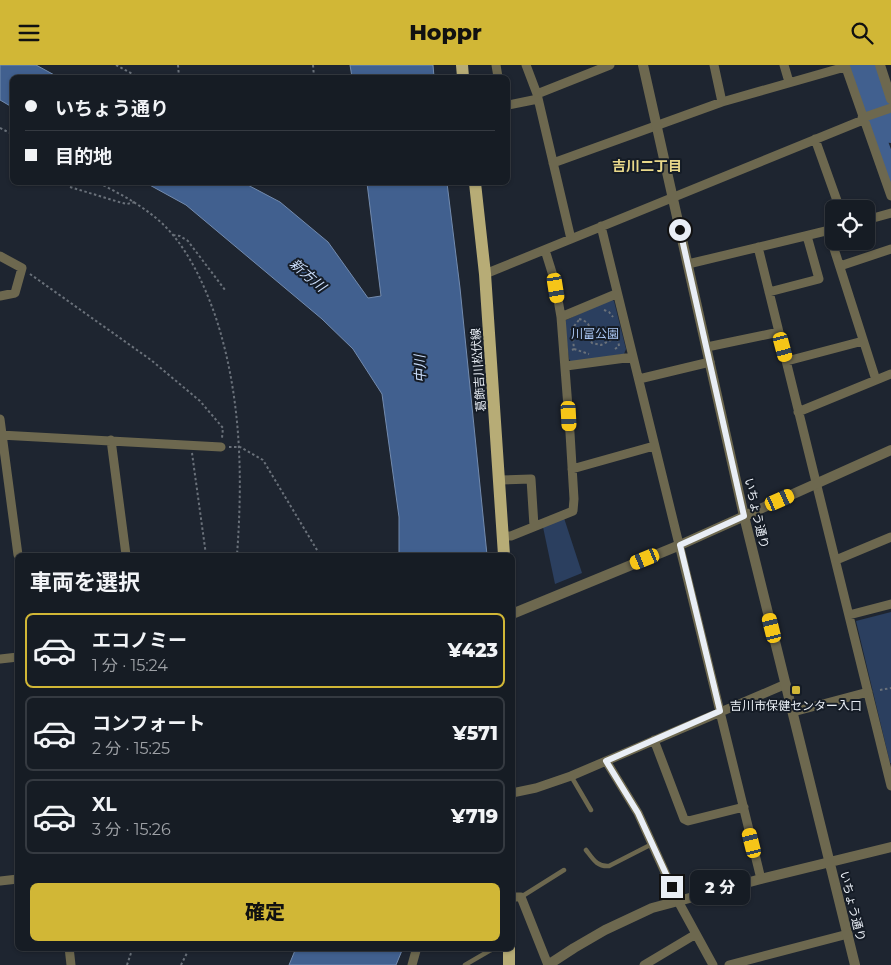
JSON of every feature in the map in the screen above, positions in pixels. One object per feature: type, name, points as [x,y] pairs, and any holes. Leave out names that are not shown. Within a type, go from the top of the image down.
[{"type":"main road","name":"葛飾吉川松伏線","points":[[475,185],[485,274],[504,553]]},
{"type":"main road","points":[[509,951],[509,965]]},
{"type":"street","points":[[526,65],[537,97],[571,239]]},
{"type":"street","points":[[510,104],[537,97],[610,65]]},
{"type":"street","name":"いちょう通り","points":[[643,65],[744,516],[855,965]]},
{"type":"street","points":[[714,65],[722,102]]},
{"type":"street","points":[[784,65],[789,82]]},
{"type":"street","points":[[880,65],[891,99]]},
{"type":"street","points":[[553,163],[722,102],[845,66],[891,196]]},
{"type":"street","points":[[485,274],[889,108]]},
{"type":"street","points":[[815,139],[837,200]]},
{"type":"street","points":[[875,217],[891,213]]},
{"type":"street","points":[[601,226],[616,294],[639,379],[761,879]]},
{"type":"street","points":[[688,264],[825,231]]},
{"type":"street","points":[[769,292],[819,279],[807,235]]},
{"type":"street","points":[[758,247],[889,771],[891,786]]},
{"type":"street","points":[[840,266],[891,249]]},
{"type":"street","points":[[503,536],[511,536],[573,511],[574,499],[566,366],[561,317],[556,288],[544,250]]},
{"type":"street","points":[[836,250],[876,380]]},
{"type":"street","points":[[0,256],[22,268],[15,293],[0,296]]},
{"type":"street","points":[[561,317],[616,294]]},
{"type":"street","points":[[707,347],[779,332]]},
{"type":"street","points":[[786,361],[863,341]]},
{"type":"street","points":[[566,366],[633,357]]},
{"type":"street","points":[[639,379],[710,362]]},
{"type":"street","points":[[798,413],[891,374]]},
{"type":"street","points":[[0,419],[18,553]]},
{"type":"street","points":[[1,436],[224,447]]},
{"type":"street","points":[[111,440],[126,553]]},
{"type":"street","points":[[572,469],[654,445]]},
{"type":"street","points":[[515,613],[680,545],[891,450]]},
{"type":"street","points":[[499,480],[531,479],[534,526]]},
{"type":"street","points":[[836,560],[891,537]]},
{"type":"street","points":[[849,615],[891,604]]},
{"type":"street","points":[[0,659],[15,657]]},
{"type":"street","points":[[515,792],[536,788],[571,776],[786,684]]},
{"type":"street","points":[[793,712],[868,692]]},
{"type":"street","points":[[654,740],[684,819],[688,821],[744,807]]},
{"type":"street","points":[[606,761],[638,813],[678,901],[713,965]]},
{"type":"street","points":[[517,897],[548,965],[574,948],[652,908],[891,847]]},
{"type":"street","points":[[0,881],[15,879]]},
{"type":"street","points":[[644,965],[696,934]]},
{"type":"street","points":[[729,965],[848,934]]},
{"type":"street","points":[[69,951],[71,965]]},
{"type":"street","points":[[412,965],[415,951]]},
{"type":"lane","points":[[571,776],[591,810]]},
{"type":"lane","points":[[586,851],[602,867],[609,866],[652,844]]},
{"type":"lane","points":[[517,897],[564,870]]},
{"type":"lane","points":[[465,965],[490,951]]},
{"type":"path","points":[[116,65],[134,75]]},
{"type":"path","points":[[103,185],[135,201],[155,216],[173,235],[196,269],[210,302],[223,340],[231,372],[239,429],[240,520],[237,553]]},
{"type":"path","points":[[70,187],[127,204],[135,201]]},
{"type":"path","points":[[173,235],[180,236],[188,241],[225,290]]},
{"type":"path","points":[[22,268],[151,360],[200,401],[223,428],[224,447],[240,447],[263,460],[319,553]]},
{"type":"path","points":[[601,309],[606,310],[612,315],[615,323]]},
{"type":"path","points":[[571,330],[579,319],[584,317]]},
{"type":"path","points":[[579,319],[586,321],[588,324],[590,329],[588,335],[592,343],[601,345],[617,337]]},
{"type":"path","points":[[613,351],[619,346],[617,330]]},
{"type":"path","points":[[572,339],[574,349]]},
{"type":"path","points":[[567,351],[574,349],[592,355]]},
{"type":"path","points":[[191,445],[206,553]]},
{"type":"path","points":[[880,690],[891,688]]},
{"type":"path","points":[[127,965],[132,951]]},
{"type":"path","points":[[181,965],[188,951]]},
{"type":"green space","name":"川富公園","points":[[611,299],[614,301],[626,349],[624,354],[571,362],[564,321]]},
{"type":"green space","points":[[564,518],[582,573],[555,584],[543,527]]},
{"type":"green space","points":[[891,612],[891,763],[890,763],[856,621]]},
{"type":"water","points":[[0,65],[36,65],[54,75],[10,75],[10,106],[0,100]]},
{"type":"water","points":[[350,65],[433,65],[434,75],[352,75]]},
{"type":"water","points":[[866,65],[870,65],[881,102],[878,103]]},
{"type":"water","points":[[150,185],[248,185],[280,202],[328,242],[368,298],[381,296],[367,185],[447,185],[460,288],[487,553],[399,553],[399,517],[382,394],[353,349],[322,319],[186,205]]},
{"type":"water","points":[[294,951],[402,951],[396,965],[289,965]]},
{"type":"waterway","points":[[854,65],[867,111],[891,175]]},
{"type":"waterway","points":[[869,65],[891,134]]},
{"type":"place","name":"吉川市保健センター入口","points":[[796,690]]},
{"type":"district","name":"吉川二丁目","points":[[647,166]]},
{"type":"route","points":[[672,887],[638,813],[606,761],[720,711],[680,545],[744,516],[680,230]]},
{"type":"water label","name":"新方川","points":[[308,275]]},
{"type":"water label","name":"中川","points":[[420,369]]}]
